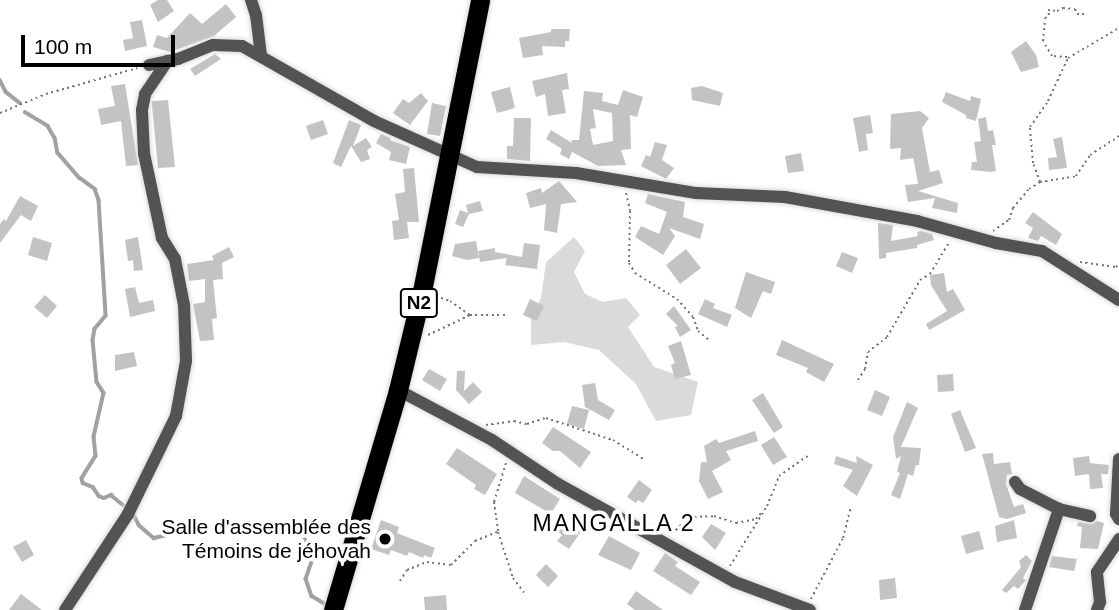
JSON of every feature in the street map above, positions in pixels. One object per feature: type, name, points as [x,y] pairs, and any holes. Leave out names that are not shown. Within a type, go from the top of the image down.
[{"type":"highway","name":"N2","points":[[334,606],[409,345],[480,0]]},
{"type":"street","points":[[251,0],[256,15],[261,55]]},
{"type":"street","points":[[149,65],[213,45],[242,46],[374,121],[477,167],[576,173],[696,193],[785,197],[917,221],[980,239],[1042,251],[1119,300]]},
{"type":"street","points":[[65,610],[128,514],[176,416],[186,361],[184,306],[175,259],[162,238],[144,153],[142,110],[145,94],[167,61]]},
{"type":"street","points":[[398,390],[435,407],[558,484],[724,576],[808,609]]},
{"type":"street","points":[[1119,459],[1119,519]]},
{"type":"street","points":[[1015,482],[1020,489],[1059,509],[1090,516]]},
{"type":"street","points":[[1025,610],[1059,509]]},
{"type":"street","points":[[1097,610],[1100,602],[1097,572],[1119,539]]},
{"type":"path","points":[[1068,58],[1052,56],[1043,41],[1048,10],[1074,9],[1077,14],[1088,14]]},
{"type":"path","points":[[1040,182],[1033,163],[1030,127],[1048,101],[1068,58],[1119,28]]},
{"type":"path","points":[[0,113],[46,94],[149,65]]},
{"type":"path","points":[[980,239],[1009,220],[1013,208],[1029,189],[1040,182],[1076,176],[1090,155],[1119,136]]},
{"type":"path","points":[[624,182],[630,211],[629,263],[635,273],[677,299],[693,317],[698,331],[708,339]]},
{"type":"path","points":[[858,380],[865,369],[868,352],[887,337],[920,280],[930,274],[947,248],[951,230]]},
{"type":"path","points":[[1066,265],[1081,262],[1116,267],[1119,264]]},
{"type":"path","points":[[422,291],[450,301],[470,315]]},
{"type":"path","points":[[409,345],[470,315],[508,315]]},
{"type":"path","points":[[478,433],[489,423],[514,421],[527,424],[546,418],[613,440],[644,459]]},
{"type":"path","points":[[512,453],[503,467],[494,502],[498,532],[513,578],[525,594]]},
{"type":"path","points":[[724,576],[767,506],[779,476],[808,456]]},
{"type":"path","points":[[663,542],[689,517],[714,516],[736,523],[756,519],[767,506]]},
{"type":"path","points":[[808,609],[843,538],[851,507]]},
{"type":"path","points":[[400,581],[407,570],[427,562],[451,565],[475,541],[498,532]]},
{"type":"shaded area","points":[[574,237],[585,251],[574,272],[585,294],[603,302],[626,298],[640,315],[628,327],[654,367],[698,382],[691,415],[656,421],[636,384],[599,350],[564,342],[531,345],[531,318],[541,298],[546,262]]},
{"type":"building","points":[[158,0],[167,0],[174,11],[158,22],[150,5]]},
{"type":"building","points":[[226,4],[236,17],[214,36],[170,52],[153,47],[157,35],[167,38],[190,13],[202,24]]},
{"type":"building","points":[[142,20],[147,46],[125,51],[123,40],[133,38],[130,22]]},
{"type":"building","points":[[551,29],[570,29],[569,41],[565,41],[565,47],[542,46],[543,55],[523,58],[519,38],[551,32]]},
{"type":"building","points":[[1026,41],[1036,55],[1039,67],[1021,72],[1011,52]]},
{"type":"building","points":[[215,54],[221,59],[195,76],[190,69]]},
{"type":"building","points":[[567,73],[569,89],[562,90],[566,113],[548,116],[545,94],[536,97],[532,81]]},
{"type":"building","points":[[125,84],[138,165],[126,166],[121,121],[101,125],[98,109],[115,106],[111,86]]},
{"type":"building","points":[[702,86],[723,93],[720,106],[692,100],[691,88]]},
{"type":"building","points":[[510,87],[515,108],[497,113],[491,92]]},
{"type":"building","points":[[623,90],[643,97],[637,117],[630,115],[631,149],[621,150],[626,165],[598,166],[572,152],[569,159],[560,154],[562,149],[546,139],[551,130],[572,143],[571,140],[579,140],[584,91],[603,93],[602,101],[618,105]],"holes":[[[593,109],[612,113],[613,141],[593,145],[590,129],[596,128]]]},
{"type":"building","points":[[946,92],[970,101],[971,96],[981,99],[976,121],[966,118],[966,115],[942,102]]},
{"type":"building","points":[[421,93],[428,101],[410,125],[393,113],[403,99],[409,103]]},
{"type":"building","points":[[168,100],[175,167],[158,168],[152,101]]},
{"type":"building","points":[[432,103],[446,106],[440,136],[427,134]]},
{"type":"building","points":[[920,111],[929,118],[922,128],[930,172],[939,170],[943,183],[918,191],[958,203],[957,213],[932,208],[935,198],[908,202],[905,185],[918,184],[915,167],[913,158],[900,160],[901,148],[890,149],[891,114]]},
{"type":"building","points":[[870,115],[873,133],[866,134],[868,150],[859,152],[853,118]]},
{"type":"building","points":[[986,117],[988,131],[993,130],[996,145],[992,145],[996,171],[991,172],[971,170],[972,162],[977,162],[974,142],[981,141],[978,119]]},
{"type":"building","points":[[514,118],[531,118],[530,161],[507,159],[507,146],[513,146]]},
{"type":"building","points":[[323,120],[328,134],[311,140],[306,126]]},
{"type":"building","points":[[349,120],[361,125],[353,146],[366,138],[372,147],[367,150],[370,159],[361,162],[351,146],[341,167],[333,163]]},
{"type":"building","points":[[381,134],[410,147],[406,164],[389,160],[391,152],[376,143]]},
{"type":"building","points":[[1062,137],[1067,168],[1049,170],[1048,158],[1057,157],[1053,139]]},
{"type":"building","points":[[655,142],[667,145],[662,160],[674,168],[666,179],[641,166],[646,155],[650,157]]},
{"type":"building","points":[[801,153],[804,171],[788,173],[785,156]]},
{"type":"building","points":[[414,168],[419,222],[407,222],[409,238],[394,240],[392,221],[399,220],[395,194],[405,192],[403,169]]},
{"type":"building","points":[[559,181],[577,202],[561,204],[557,233],[544,230],[546,204],[530,208],[526,193],[541,188],[542,193]]},
{"type":"building","points":[[648,194],[685,202],[683,217],[704,224],[700,239],[669,228],[675,236],[663,255],[635,237],[641,226],[659,234],[667,212],[645,203]]},
{"type":"building","points":[[20,196],[38,206],[31,221],[21,215],[0,243],[0,224],[4,219],[6,221]]},
{"type":"building","points":[[480,201],[483,211],[469,214],[463,227],[455,224],[460,210],[468,213],[466,205]]},
{"type":"building","points":[[1033,212],[1062,234],[1056,245],[1041,236],[1038,241],[1028,238],[1033,228],[1025,223]]},
{"type":"building","points":[[878,223],[893,225],[891,241],[918,236],[917,232],[921,231],[932,234],[934,240],[917,245],[917,248],[886,253],[886,258],[879,259]]},
{"type":"building","points":[[33,237],[52,243],[47,261],[28,255]]},
{"type":"building","points":[[138,237],[143,270],[134,271],[133,260],[128,261],[125,240]]},
{"type":"building","points":[[476,241],[479,258],[467,260],[452,256],[455,244]]},
{"type":"building","points":[[524,243],[540,245],[537,269],[505,265],[507,258],[480,262],[478,251],[495,248],[495,252],[522,257]]},
{"type":"building","points":[[229,247],[234,257],[222,263],[223,279],[213,280],[217,318],[212,319],[214,340],[200,341],[193,304],[205,302],[205,279],[189,281],[187,264],[214,260],[212,256]]},
{"type":"building","points":[[686,249],[701,268],[680,284],[666,265]]},
{"type":"building","points":[[842,252],[858,258],[852,273],[836,266]]},
{"type":"building","points":[[746,272],[775,282],[771,294],[763,291],[751,318],[735,308]]},
{"type":"building","points":[[944,273],[947,292],[953,289],[965,310],[929,330],[926,324],[947,311],[931,285],[930,275]]},
{"type":"building","points":[[135,287],[139,303],[153,300],[155,311],[130,317],[125,289]]},
{"type":"building","points":[[45,295],[57,306],[47,318],[34,307]]},
{"type":"building","points":[[530,299],[544,306],[537,321],[523,315]]},
{"type":"building","points":[[705,299],[715,304],[713,308],[732,315],[727,327],[698,314]]},
{"type":"building","points":[[674,306],[691,330],[680,337],[675,327],[678,326],[666,314]]},
{"type":"building","points":[[782,340],[834,364],[824,382],[806,372],[808,368],[776,355]]},
{"type":"building","points":[[681,341],[691,375],[675,379],[671,365],[675,363],[668,346]]},
{"type":"building","points":[[134,352],[137,366],[115,371],[115,355]]},
{"type":"building","points":[[429,369],[447,379],[440,391],[422,380]]},
{"type":"building","points":[[457,371],[465,371],[464,391],[473,382],[482,392],[469,404],[456,390]]},
{"type":"building","points":[[953,374],[954,391],[938,392],[937,375]]},
{"type":"building","points":[[595,383],[598,400],[615,410],[609,420],[585,407],[582,385]]},
{"type":"building","points":[[875,390],[890,397],[882,416],[867,410]]},
{"type":"building","points":[[763,393],[783,427],[774,433],[752,400]]},
{"type":"building","points":[[907,402],[918,408],[901,447],[921,448],[919,465],[916,465],[913,476],[908,474],[900,499],[891,495],[900,473],[897,472],[901,456],[896,459],[893,437]]},
{"type":"building","points":[[572,406],[589,410],[584,429],[567,424]]},
{"type":"building","points":[[960,410],[976,448],[965,452],[951,414]]},
{"type":"building","points":[[553,427],[591,452],[580,468],[560,451],[553,451],[542,443]]},
{"type":"building","points":[[755,431],[758,441],[726,451],[731,460],[712,471],[723,492],[708,499],[699,481],[701,462],[707,462],[704,446],[716,439],[719,443]]},
{"type":"building","points":[[774,437],[787,457],[773,465],[761,445]]},
{"type":"building","points":[[457,448],[497,474],[485,495],[474,489],[476,485],[446,464]]},
{"type":"building","points":[[993,453],[994,464],[1010,462],[1012,474],[1007,475],[1006,484],[1014,507],[1023,504],[1026,513],[1007,519],[999,517],[982,454]]},
{"type":"building","points":[[836,456],[857,463],[856,456],[873,465],[857,496],[843,486],[853,470],[834,464]]},
{"type":"building","points":[[1089,456],[1090,463],[1109,465],[1108,474],[1101,474],[1103,488],[1090,489],[1089,474],[1075,476],[1073,458]]},
{"type":"building","points":[[524,476],[560,499],[551,514],[515,493]]},
{"type":"building","points":[[639,480],[652,490],[643,503],[638,500],[636,503],[627,497]]},
{"type":"building","points":[[574,516],[586,524],[569,549],[557,541],[562,535],[556,530],[561,522],[567,527]]},
{"type":"building","points":[[381,520],[399,527],[397,533],[435,548],[431,558],[424,555],[423,558],[409,552],[407,556],[391,550],[389,555],[371,549]]},
{"type":"building","points":[[1014,520],[1017,538],[997,542],[995,526]]},
{"type":"building","points":[[1097,521],[1104,523],[1098,549],[1080,548],[1082,527],[1077,526],[1078,522],[1092,524]]},
{"type":"building","points":[[711,524],[726,533],[715,550],[702,537]]},
{"type":"building","points":[[979,531],[984,549],[966,554],[961,536]]},
{"type":"building","points":[[609,536],[640,553],[631,570],[598,555]]},
{"type":"building","points":[[26,540],[34,555],[22,562],[13,547]]},
{"type":"building","points":[[665,553],[678,562],[675,566],[700,582],[691,595],[653,571]]},
{"type":"building","points":[[1026,555],[1032,561],[1023,578],[1026,580],[1018,589],[1014,586],[1006,593],[1002,590],[1021,567],[1019,561]]},
{"type":"building","points":[[1052,556],[1077,559],[1074,571],[1049,567]]},
{"type":"building","points":[[546,564],[558,576],[548,587],[536,575]]},
{"type":"building","points":[[895,578],[897,598],[880,600],[879,580]]},
{"type":"building","points":[[636,591],[663,610],[635,610],[627,604]]},
{"type":"building","points":[[21,594],[42,610],[9,610]]},
{"type":"building","points":[[446,595],[447,610],[425,610],[424,597]]},
{"type":"waterway","points":[[0,80],[6,92],[20,103]]},
{"type":"waterway","points":[[25,112],[48,126],[55,138],[58,153],[80,178],[95,189],[99,200],[106,316],[95,329],[93,340],[97,382],[104,393],[94,437],[96,456],[82,478],[83,483],[93,487],[99,496],[104,498],[111,495],[127,508]]},
{"type":"waterway","points":[[133,513],[139,525],[154,538],[180,532]]},
{"type":"waterway","points":[[305,539],[313,559],[306,579],[312,596],[327,605]]},
{"type":"place","name":"Salle d'assemblée des Témoins de jéhovah","points":[[385,539]]},
{"type":"district","name":"MANGALLA 2","points":[[614,523]]}]
